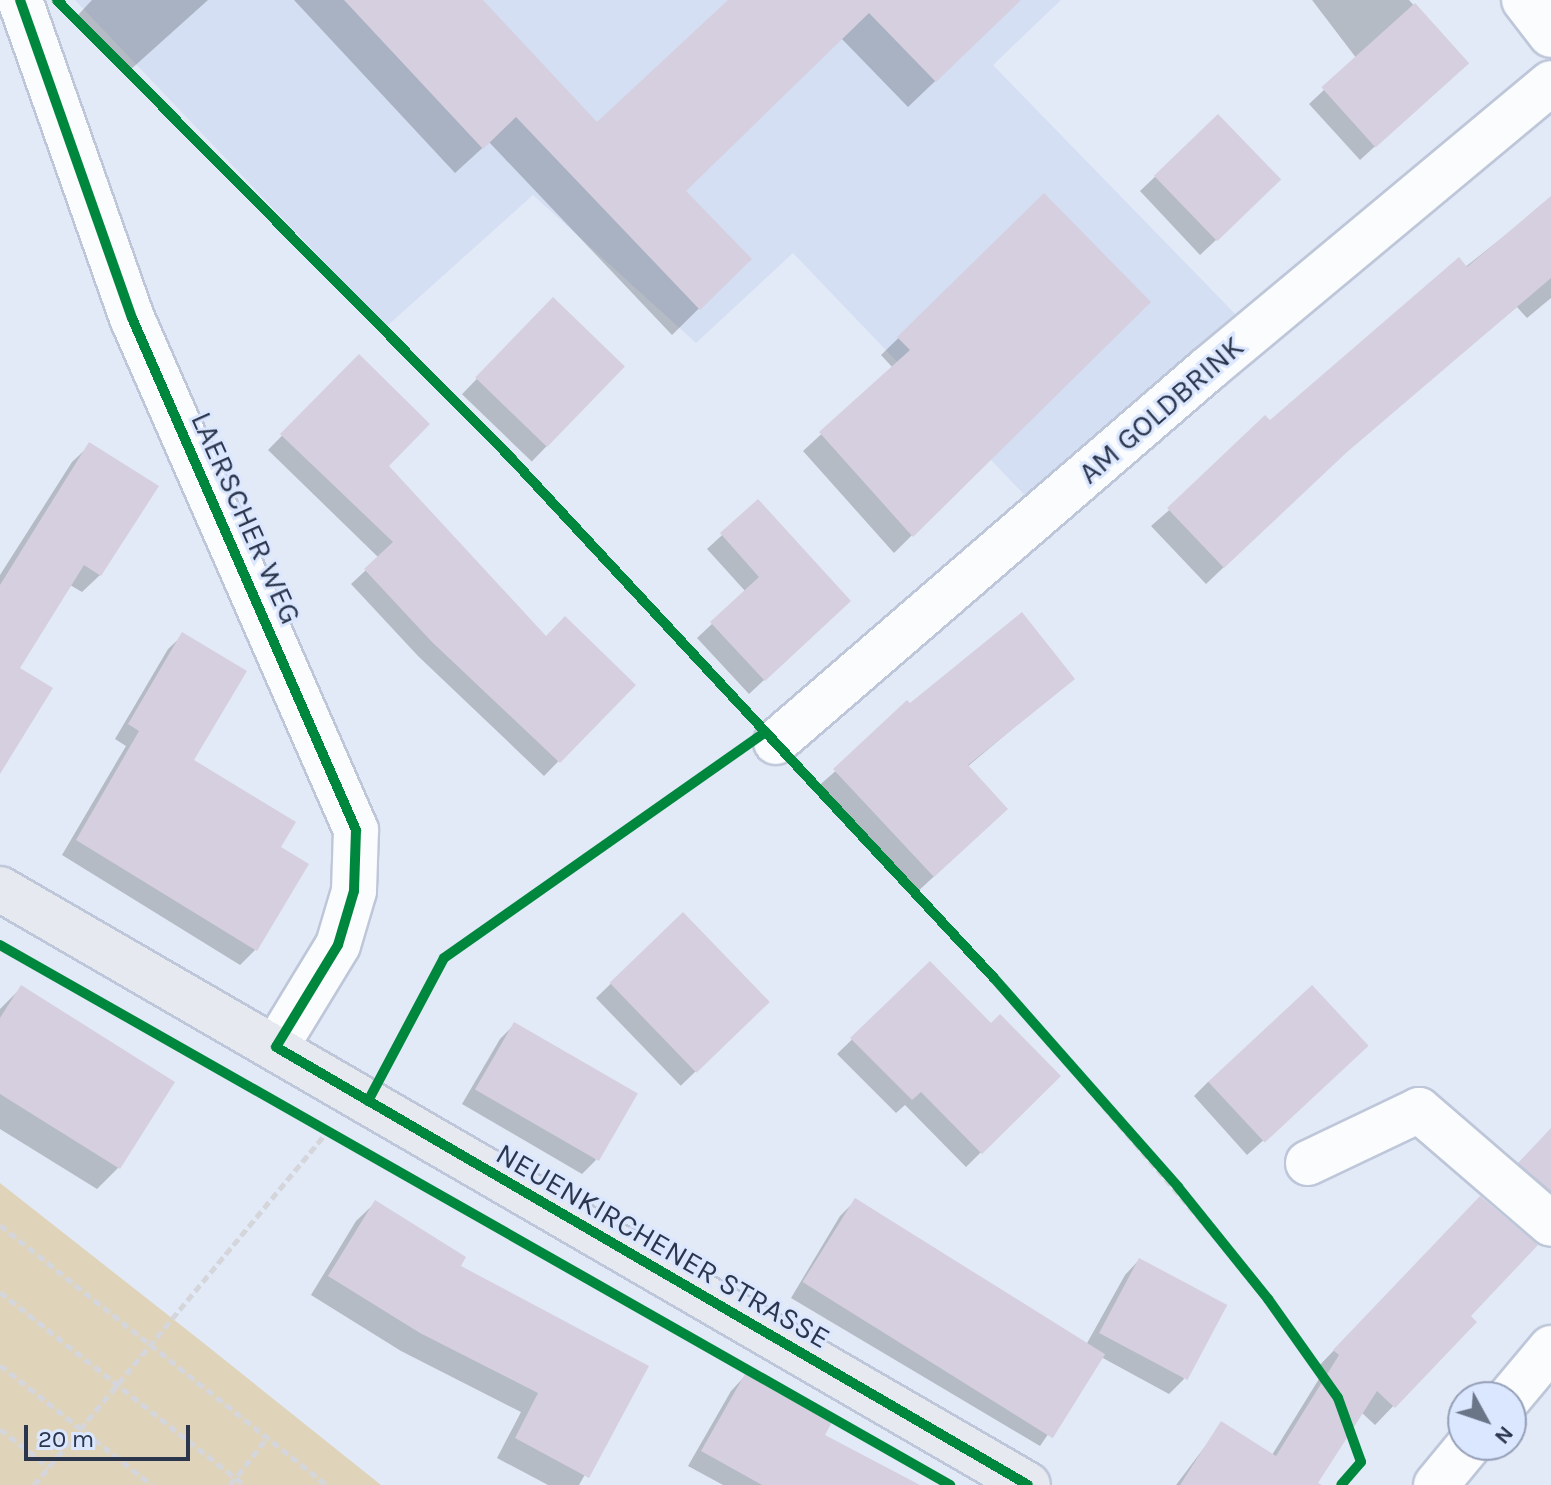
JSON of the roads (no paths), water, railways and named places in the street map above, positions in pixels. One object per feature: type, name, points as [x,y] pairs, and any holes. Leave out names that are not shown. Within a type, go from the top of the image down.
[{"type":"main road","name":"NEUENKIRCHENER STRASSE","points":[[0,889],[1028,1485]]},
{"type":"street","name":"LAERSCHER WEG","points":[[20,0],[132,318],[356,830],[354,891],[338,945],[276,1047]]},
{"type":"street","points":[[1524,0],[1551,35]]},
{"type":"street","name":"AM GOLDBRINK","points":[[770,737],[1551,83]]},
{"type":"street","points":[[1308,1163],[1419,1110],[1551,1224]]},
{"type":"street","points":[[1523,1381],[1551,1348]]},
{"type":"street","points":[[1436,1485],[1456,1461]]}]
